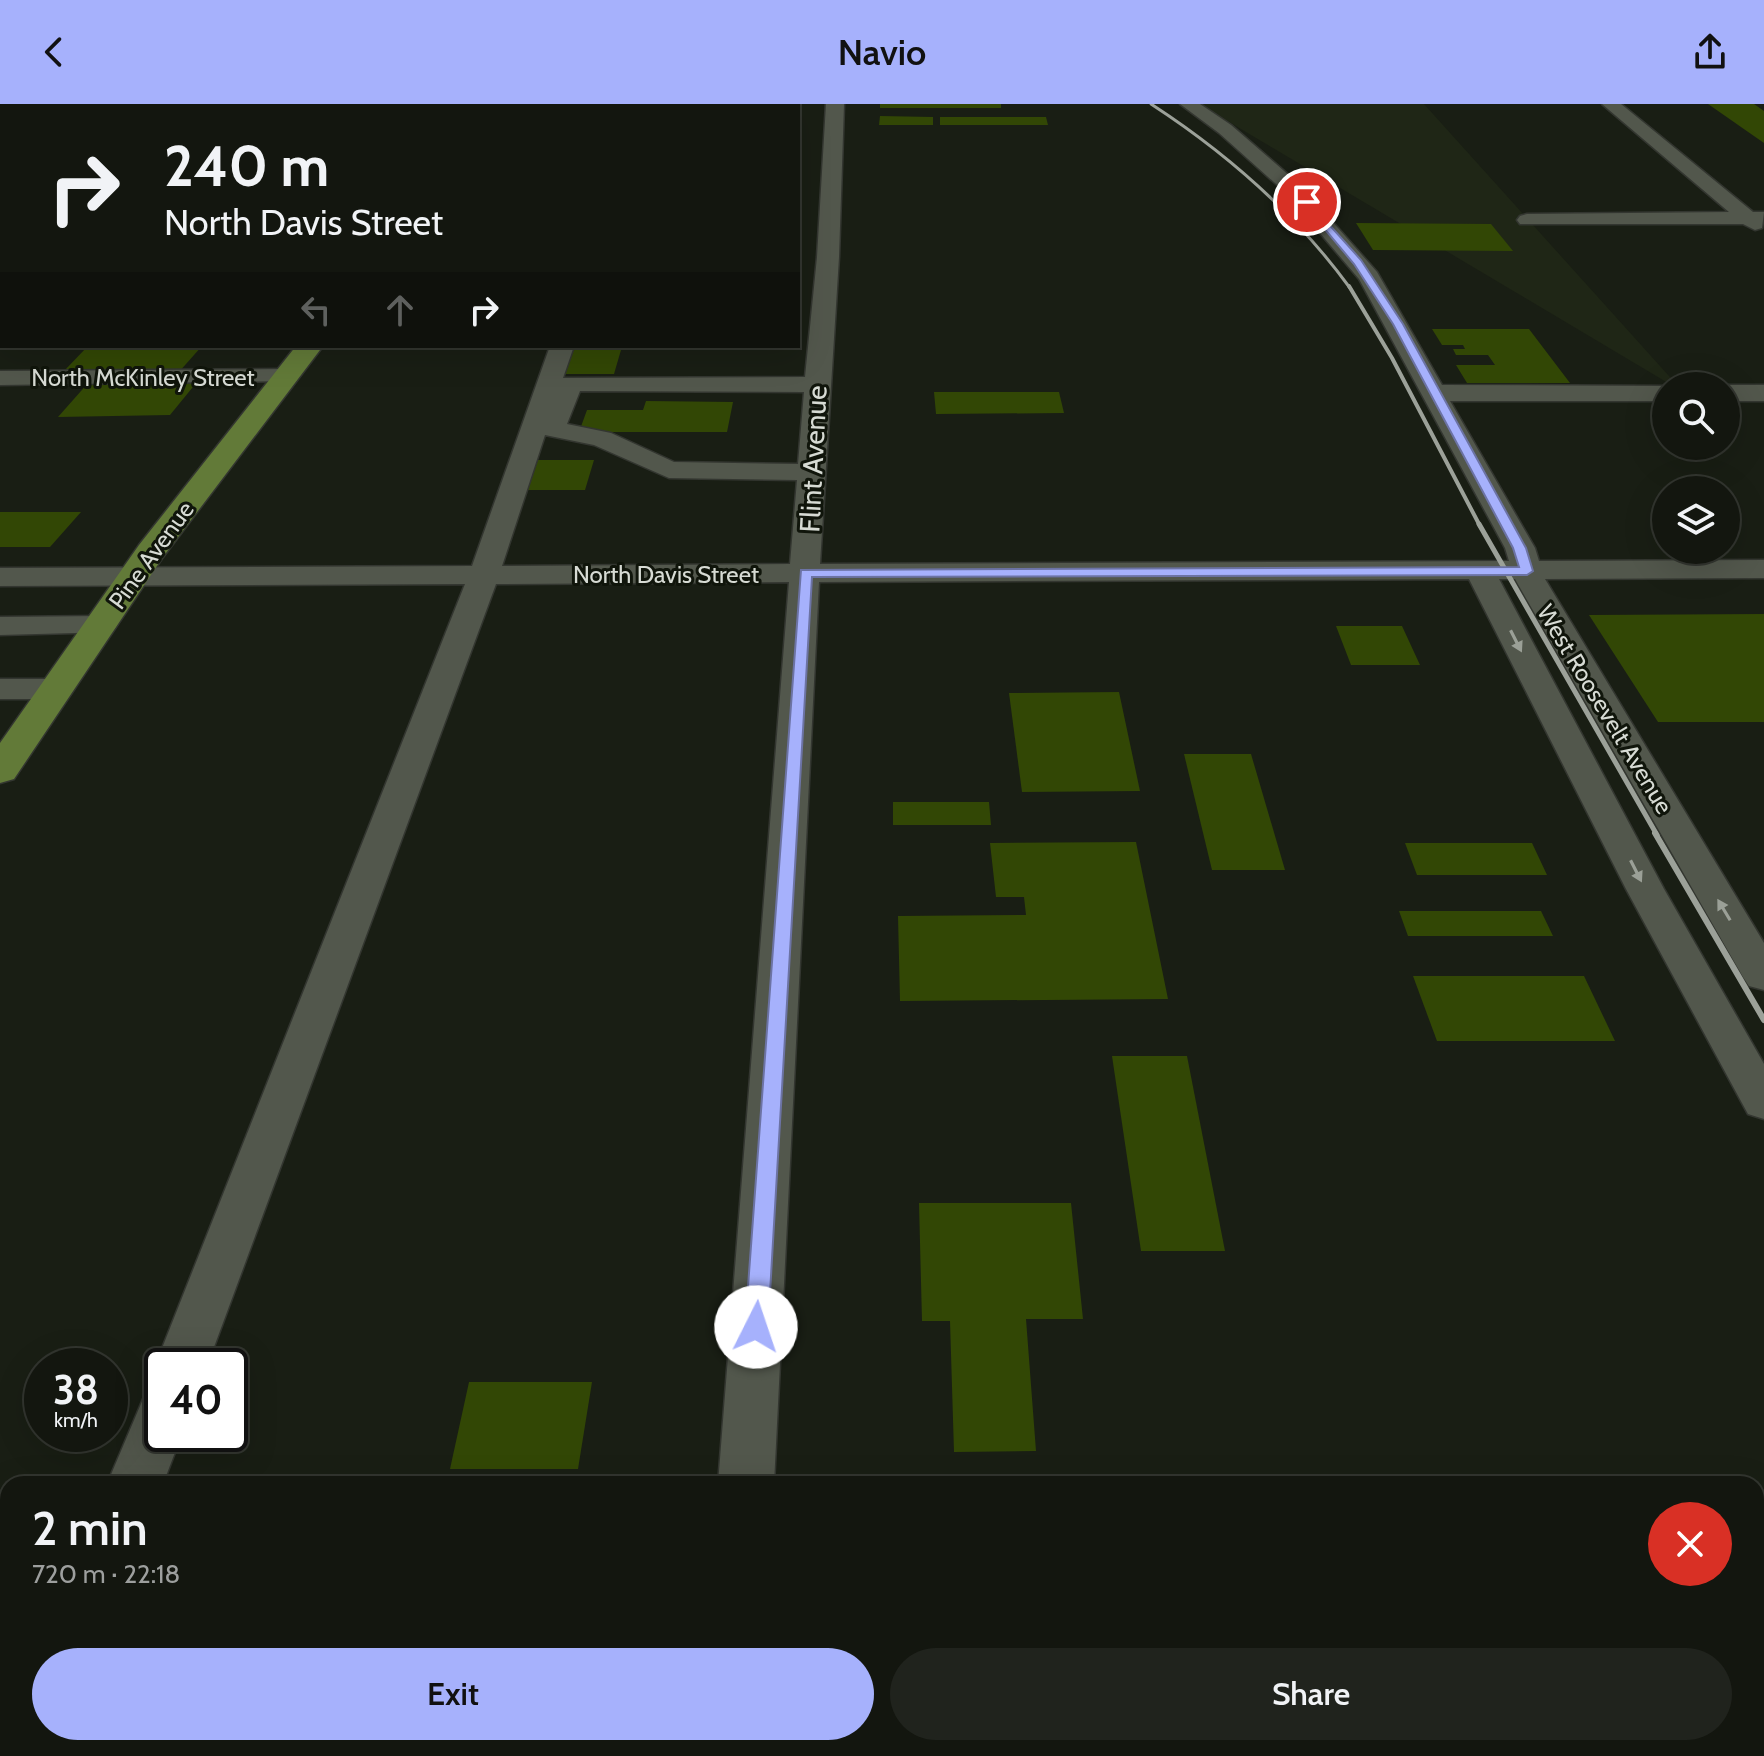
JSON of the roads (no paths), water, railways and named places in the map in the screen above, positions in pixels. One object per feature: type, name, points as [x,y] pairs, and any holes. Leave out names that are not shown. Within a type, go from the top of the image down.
[{"type":"main road","name":"Pine Avenue","points":[[0,771],[134,575],[308,348]]},
{"type":"street","name":"Flint Avenue","points":[[747,1476],[817,385],[828,257],[835,104]]},
{"type":"street","name":"West Roosevelt Avenue","points":[[1189,104],[1258,155],[1329,227],[1369,277],[1520,548],[1533,588],[1764,977]]},
{"type":"street","points":[[1611,104],[1756,218],[1764,231]]},
{"type":"street","points":[[1527,220],[1756,218]]},
{"type":"street","points":[[188,1348],[484,575],[561,348]]},
{"type":"street","name":"North McKinley Street","points":[[0,378],[287,376]]},
{"type":"street","points":[[813,472],[669,470],[602,439],[552,429],[571,384],[817,385]]},
{"type":"street","points":[[1435,393],[1652,393]]},
{"type":"street","points":[[1740,393],[1764,393]]},
{"type":"street","name":"North Davis Street","points":[[0,577],[1764,569]]},
{"type":"street","name":"West Roosevelt Avenue","points":[[1480,572],[1645,889],[1764,1103]]},
{"type":"street","points":[[0,626],[101,625]]},
{"type":"street","points":[[0,689],[57,689]]},
{"type":"street","points":[[138,1476],[148,1452]]},
{"type":"railway","points":[[1151,104],[1207,143],[1284,210],[1350,288]]},
{"type":"railway","points":[[1349,286],[1392,358],[1480,526]]},
{"type":"railway","points":[[1479,524],[1657,835]]},
{"type":"railway","points":[[1655,833],[1764,1020]]}]
